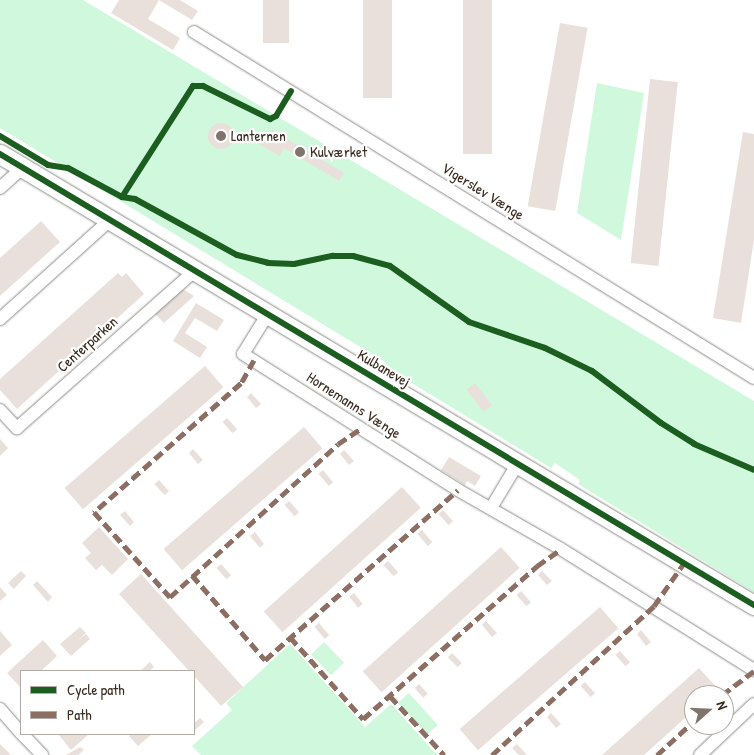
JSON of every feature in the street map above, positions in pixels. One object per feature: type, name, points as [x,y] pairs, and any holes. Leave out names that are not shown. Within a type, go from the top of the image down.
[{"type":"street","name":"Vigerslev Vænge","points":[[194,32],[754,378]]},
{"type":"street","name":"Kulbanevej","points":[[0,154],[269,312],[754,605]]},
{"type":"street","points":[[0,188],[22,168]]},
{"type":"street","points":[[0,319],[110,220]]},
{"type":"street","name":"Centerparken","points":[[0,410],[17,428],[196,269]]},
{"type":"street","name":"Hornemanns Vænge","points":[[269,312],[243,354],[754,670]]},
{"type":"street","points":[[491,508],[518,463]]},
{"type":"street","points":[[700,755],[754,704]]},
{"type":"street","points":[[0,709],[20,731]]},
{"type":"street","points":[[24,735],[42,755]]},
{"type":"green space","points":[[0,0],[83,0],[754,401],[754,592],[578,484],[580,480],[555,463],[551,468],[384,366],[385,362],[0,128]]},
{"type":"green space","points":[[597,83],[644,93],[621,240],[577,213]]},
{"type":"green space","points":[[324,642],[344,663],[331,675],[311,655]]},
{"type":"green space","points":[[290,644],[365,727],[391,704],[437,755],[201,755],[192,746],[232,710],[226,703]]},
{"type":"green space","points":[[409,693],[438,725],[427,735],[398,703]]},
{"type":"building","points":[[119,0],[159,0],[148,19],[180,38],[173,50],[111,13]]},
{"type":"building","points":[[159,0],[180,0],[198,11],[192,20]]},
{"type":"building","points":[[263,0],[289,0],[289,43],[263,43]]},
{"type":"building","points":[[363,0],[392,0],[392,98],[363,98]]},
{"type":"building","points":[[463,0],[492,0],[492,154],[463,154]]},
{"type":"building","points":[[560,23],[588,28],[555,211],[528,206]]},
{"type":"building","points":[[650,79],[678,82],[659,266],[631,263]]},
{"type":"building","name":"Lanternen","points":[[221,123],[231,126],[234,136],[231,146],[221,149],[211,146],[208,136],[211,126]]},
{"type":"building","name":"Kulværket","points":[[272,130],[344,173],[339,181],[284,148],[280,156],[259,144]]},
{"type":"building","points":[[743,132],[754,134],[754,240],[741,323],[713,318]]},
{"type":"building","points":[[41,221],[60,242],[0,296],[0,258]]},
{"type":"building","points":[[118,273],[122,277],[126,273],[144,294],[89,344],[87,341],[78,349],[80,352],[17,409],[0,390],[0,379]]},
{"type":"building","points":[[181,288],[194,296],[164,323],[155,314]]},
{"type":"building","points":[[196,303],[224,320],[217,331],[195,318],[185,333],[207,347],[200,358],[173,341]]},
{"type":"building","points":[[205,366],[223,387],[83,509],[65,488]]},
{"type":"building","points":[[475,383],[492,405],[484,412],[466,390]]},
{"type":"building","points":[[251,393],[261,404],[256,408],[247,397]]},
{"type":"building","points":[[227,418],[237,429],[233,433],[223,422]]},
{"type":"building","points":[[304,427],[322,448],[182,570],[164,549]]},
{"type":"building","points":[[0,439],[8,448],[0,456]]},
{"type":"building","points":[[193,449],[203,460],[198,464],[189,453]]},
{"type":"building","points":[[344,450],[354,461],[349,465],[340,454]]},
{"type":"building","points":[[449,457],[481,476],[475,486],[467,481],[465,485],[441,470]]},
{"type":"building","points":[[323,470],[333,482],[329,486],[318,474]]},
{"type":"building","points":[[159,480],[169,491],[165,495],[155,484]]},
{"type":"building","points":[[402,487],[421,508],[283,632],[264,611]]},
{"type":"building","points":[[289,501],[299,512],[295,516],[285,505]]},
{"type":"building","points":[[443,510],[453,521],[449,525],[439,514]]},
{"type":"building","points":[[125,511],[134,522],[130,526],[120,515]]},
{"type":"building","points":[[99,527],[128,559],[112,575],[102,565],[96,570],[85,558],[91,553],[82,543]]},
{"type":"building","points":[[422,530],[432,542],[428,546],[417,534]]},
{"type":"building","points":[[255,532],[264,544],[260,548],[250,536]]},
{"type":"building","points":[[501,547],[520,568],[382,692],[363,671]]},
{"type":"building","points":[[388,561],[398,572],[394,576],[384,565]]},
{"type":"building","points":[[221,564],[231,575],[227,579],[217,568]]},
{"type":"building","points":[[21,571],[26,576],[14,589],[8,583]]},
{"type":"building","points":[[542,571],[552,581],[547,585],[538,575]]},
{"type":"building","points":[[141,574],[243,687],[221,706],[195,677],[195,670],[188,670],[119,594]]},
{"type":"building","points":[[37,581],[52,597],[48,602],[33,585]]},
{"type":"building","points":[[0,587],[7,595],[0,601]]},
{"type":"building","points":[[521,591],[531,602],[527,606],[517,595]]},
{"type":"building","points":[[354,593],[363,604],[358,608],[349,597]]},
{"type":"building","points":[[600,607],[618,628],[478,750],[460,729]]},
{"type":"building","points":[[486,621],[497,633],[492,637],[482,625]]},
{"type":"building","points":[[319,623],[329,635],[325,639],[314,627]]},
{"type":"building","points":[[80,627],[86,633],[76,642],[86,634],[90,639],[71,656],[60,644]]},
{"type":"building","points":[[641,630],[651,642],[646,646],[637,634]]},
{"type":"building","points":[[0,631],[12,645],[0,656]]},
{"type":"building","points":[[43,640],[57,656],[42,670],[20,670],[20,687],[7,673]]},
{"type":"building","points":[[620,651],[630,662],[626,666],[616,655]]},
{"type":"building","points":[[452,653],[462,663],[458,667],[448,657]]},
{"type":"building","points":[[150,662],[154,667],[150,670],[141,670]]},
{"type":"building","points":[[699,668],[714,685],[684,685],[684,719],[644,755],[602,755]]},
{"type":"building","points":[[585,682],[595,693],[591,697],[581,686]]},
{"type":"building","points":[[419,684],[428,694],[423,698],[415,688]]},
{"type":"building","points":[[551,713],[561,724],[556,728],[547,717]]},
{"type":"building","points":[[200,718],[204,722],[195,730],[195,722]]},
{"type":"building","points":[[59,735],[88,735],[71,750]]},
{"type":"building","points":[[130,735],[151,735],[138,746]]},
{"type":"building","points":[[0,744],[10,754],[9,755],[0,755]]},
{"type":"building","points":[[517,744],[527,755],[519,755],[512,748]]},
{"type":"building","points":[[80,747],[84,750],[78,755],[66,755]]},
{"type":"marked path","points":[[254,360],[241,383],[94,512],[170,597],[338,444],[360,429]]},
{"type":"marked path","points":[[192,575],[265,660],[458,490]]},
{"type":"marked path","points":[[290,637],[363,719],[537,566],[561,549]]},
{"type":"marked path","points":[[492,755],[654,606],[684,563]]},
{"type":"marked path","points":[[734,686],[754,671]]},
{"type":"marked path","points":[[390,696],[444,755]]},
{"type":"marked path","points":[[657,755],[684,730]]},
{"type":"cycle path","points":[[0,136],[48,165],[68,168],[122,197],[193,86],[203,86],[270,119],[276,116],[291,91]]},
{"type":"cycle path","points":[[0,154],[754,605]]},
{"type":"cycle path","points":[[122,197],[135,199],[237,255],[268,263],[294,264],[333,256],[353,256],[390,266],[469,322],[545,348],[592,371],[661,423],[694,444],[754,470]]},
{"type":"place","name":"Lanternen","points":[[221,136]]},
{"type":"place","name":"Kulværket","points":[[300,152]]}]
